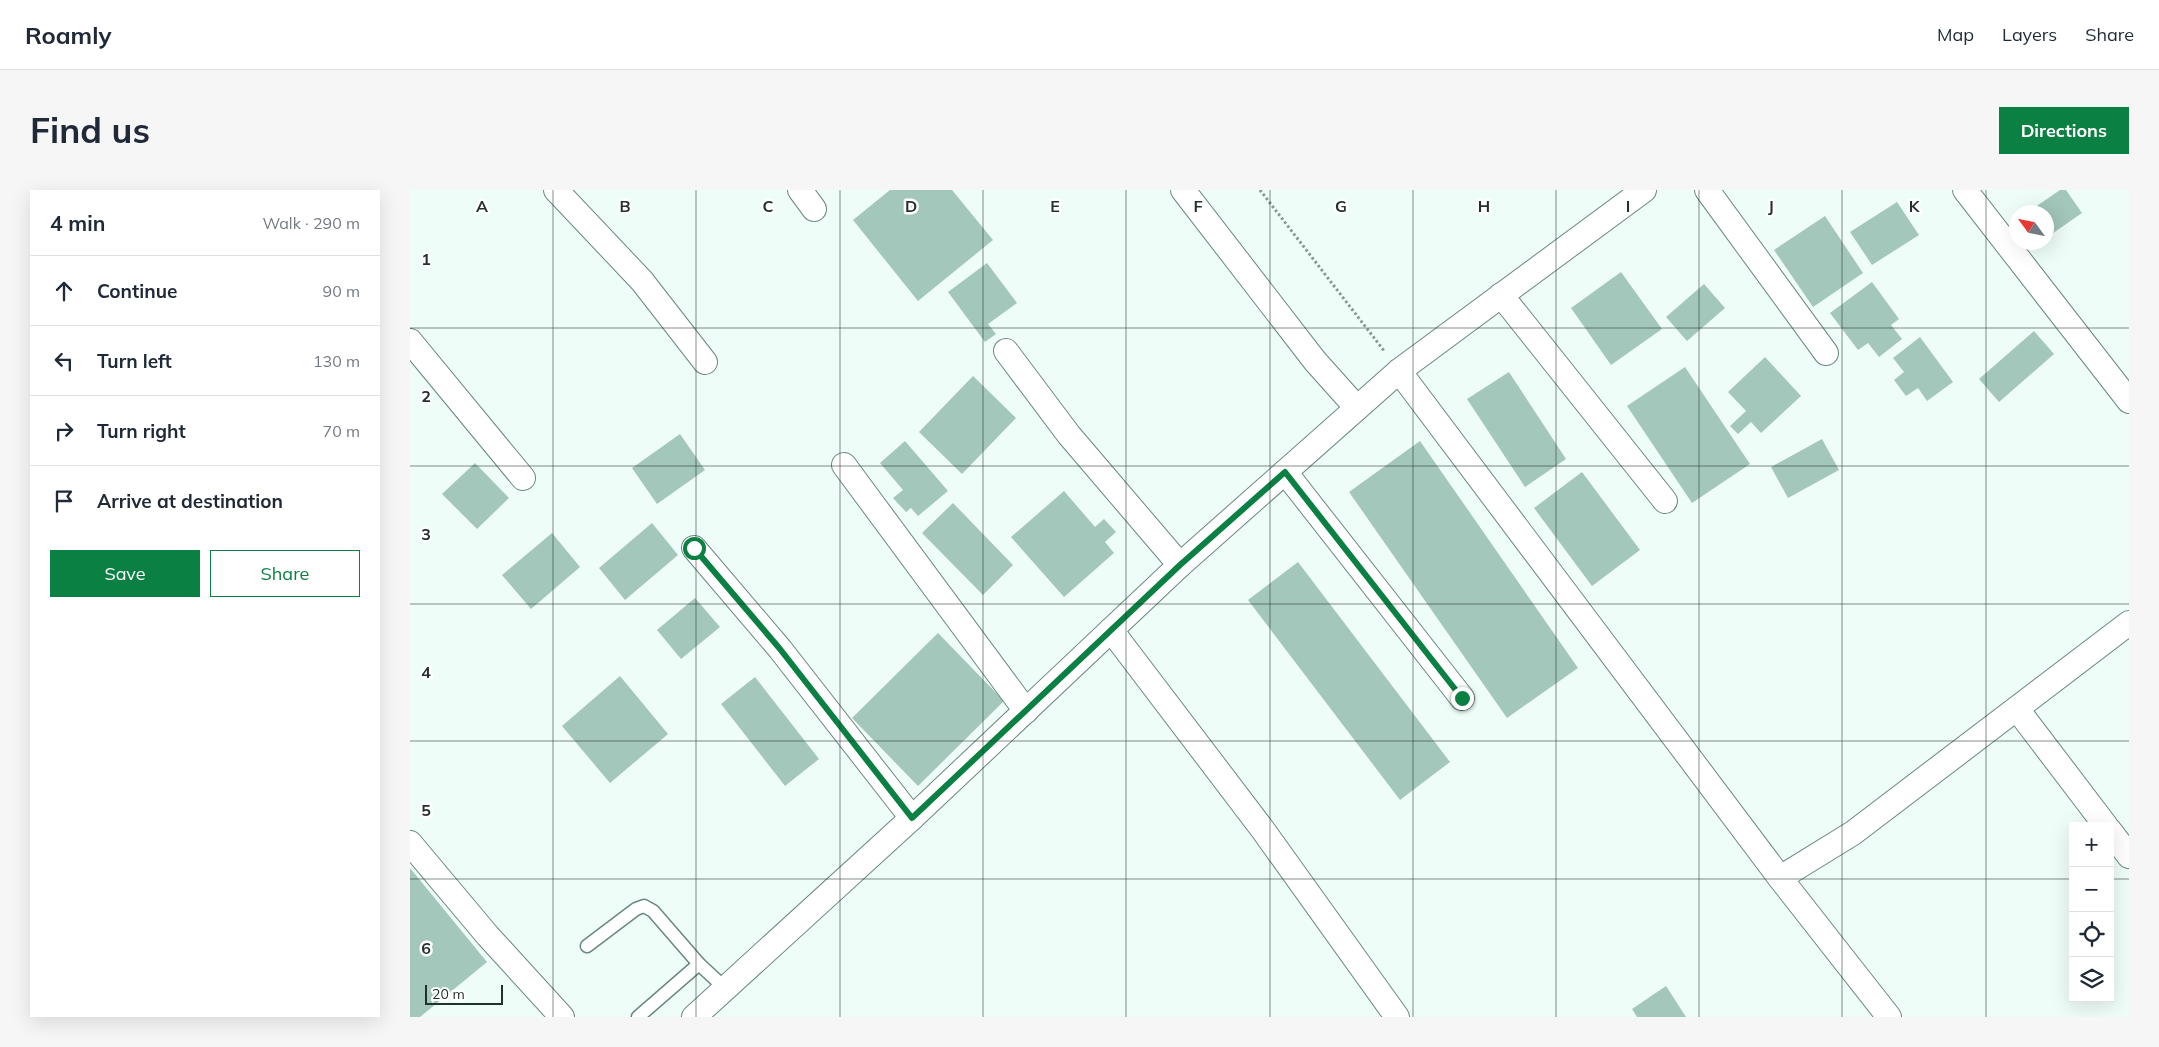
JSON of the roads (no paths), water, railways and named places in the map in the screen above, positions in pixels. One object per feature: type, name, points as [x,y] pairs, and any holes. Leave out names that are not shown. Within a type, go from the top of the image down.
[{"type":"street","points":[[556,190],[642,281],[705,362]]},
{"type":"street","points":[[800,190],[814,209]]},
{"type":"street","points":[[1183,190],[1315,361],[1357,408]]},
{"type":"street","points":[[694,1017],[912,818],[1180,565],[1399,371],[1644,190]]},
{"type":"street","points":[[1707,190],[1826,352]]},
{"type":"street","points":[[1965,190],[2129,401]]},
{"type":"street","points":[[1502,295],[1665,501]]},
{"type":"street","points":[[410,341],[523,478]]},
{"type":"street","points":[[1006,351],[1069,435],[1180,565]]},
{"type":"street","points":[[1399,371],[1780,878],[1888,1017]]},
{"type":"street","points":[[844,465],[1026,711]]},
{"type":"street","points":[[1285,472],[1462,698]]},
{"type":"street","points":[[694,548],[780,649],[912,818]]},
{"type":"street","points":[[1780,878],[1853,833],[2129,623]]},
{"type":"street","points":[[1111,630],[1263,830],[1397,1017]]},
{"type":"street","points":[[2017,709],[2103,822]]},
{"type":"street","points":[[2114,836],[2129,856]]},
{"type":"street","points":[[410,843],[488,936],[562,1017]]},
{"type":"lane","points":[[586,946],[636,909],[644,906],[665,923],[699,964],[726,989]]},
{"type":"lane","points":[[638,1017],[699,964]]}]
